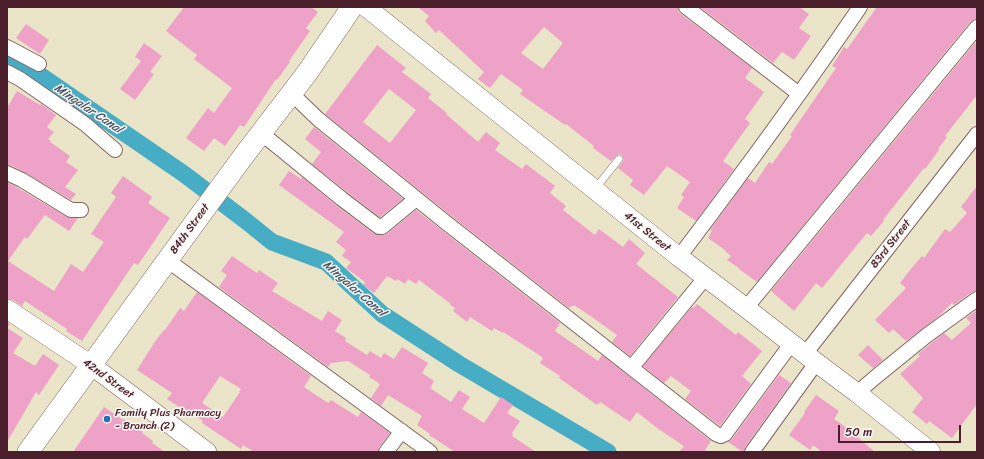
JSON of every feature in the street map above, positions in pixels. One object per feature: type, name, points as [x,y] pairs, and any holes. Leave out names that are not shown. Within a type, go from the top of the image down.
[{"type":"main road","name":"84th Street","points":[[28,452],[242,158],[292,94],[352,7]]},
{"type":"street","name":"41st Street","points":[[366,7],[705,278],[857,393],[931,452]]},
{"type":"street","points":[[686,7],[799,94]]},
{"type":"street","points":[[679,257],[721,202],[860,7]]},
{"type":"street","points":[[746,308],[977,27]]},
{"type":"street","points":[[7,47],[39,64]]},
{"type":"street","points":[[7,72],[20,79],[85,124],[115,150]]},
{"type":"street","points":[[292,94],[318,119],[416,199],[716,434],[721,436],[725,434],[804,354]]},
{"type":"street","points":[[261,133],[379,227],[382,227],[416,199]]},
{"type":"street","name":"83rd Street","points":[[804,354],[977,134]]},
{"type":"street","points":[[7,173],[22,180],[71,210],[81,210]]},
{"type":"street","points":[[167,260],[430,452]]},
{"type":"street","points":[[632,367],[705,278]]},
{"type":"street","points":[[857,393],[926,336],[977,299]]},
{"type":"street","name":"42nd Street","points":[[7,309],[91,365],[207,452]]},
{"type":"street","points":[[752,452],[804,354]]},
{"type":"street","points":[[386,452],[402,431]]},
{"type":"lane","points":[[595,189],[619,159]]},
{"type":"building","points":[[184,7],[311,7],[318,12],[306,28],[310,31],[244,127],[240,125],[225,146],[214,138],[204,151],[186,138],[208,108],[214,113],[232,88],[194,59],[197,55],[166,31]]},
{"type":"building","points":[[418,7],[678,7],[678,11],[681,14],[752,68],[745,78],[764,92],[745,119],[750,123],[723,161],[734,169],[696,221],[677,208],[684,197],[681,195],[690,182],[667,166],[644,195],[630,185],[633,180],[618,168],[624,160],[622,155],[617,155],[611,161],[593,148],[594,146],[566,124],[565,125],[520,94],[523,90],[501,74],[490,88],[478,79],[484,72],[439,30],[436,33],[425,21],[429,16]],"holes":[[[544,27],[563,43],[543,69],[521,53]]]},
{"type":"building","points":[[700,7],[799,7],[809,14],[799,28],[811,36],[794,60],[782,52],[773,63]]},
{"type":"building","points":[[877,7],[977,7],[977,19],[970,22],[757,282],[727,260],[731,256],[708,238],[712,231],[710,230],[748,178],[755,183],[769,162],[772,164],[836,68],[832,66],[844,47],[847,49]]},
{"type":"building","points":[[26,24],[49,40],[40,54],[16,38]]},
{"type":"building","points":[[144,43],[162,56],[150,72],[154,74],[135,100],[120,89],[141,61],[135,57]]},
{"type":"building","points":[[975,43],[977,45],[977,95],[945,136],[947,137],[925,169],[924,168],[883,220],[884,221],[871,236],[867,233],[822,288],[816,283],[794,311],[771,291]]},
{"type":"building","points":[[377,45],[406,68],[402,72],[431,94],[428,98],[447,113],[446,114],[478,142],[486,132],[500,143],[495,150],[522,169],[526,164],[555,186],[550,193],[566,206],[563,210],[595,235],[599,229],[623,247],[629,239],[645,253],[636,264],[678,297],[630,356],[612,342],[617,335],[574,305],[569,308],[325,114]],"holes":[[[389,89],[416,110],[390,143],[363,122]]]},
{"type":"building","points":[[17,91],[40,105],[41,104],[56,115],[47,127],[54,132],[48,139],[70,156],[66,162],[78,170],[65,187],[76,194],[71,200],[26,173],[11,165],[7,165],[7,108]]},
{"type":"building","points":[[314,127],[403,199],[380,217],[312,164],[321,152],[305,139]]},
{"type":"building","points":[[289,171],[301,179],[302,177],[374,234],[387,234],[416,210],[560,323],[555,331],[598,361],[602,355],[711,441],[704,452],[679,452],[684,446],[657,428],[637,412],[630,422],[600,402],[597,405],[559,378],[560,376],[540,363],[543,358],[536,353],[503,332],[494,328],[492,331],[470,317],[467,322],[453,311],[455,308],[450,305],[451,304],[419,280],[416,284],[408,279],[405,284],[397,279],[396,281],[387,276],[374,293],[363,285],[365,282],[346,268],[351,262],[342,256],[346,250],[336,242],[344,232],[279,185]]},
{"type":"building","points":[[123,176],[152,197],[148,203],[170,218],[138,265],[134,263],[82,341],[66,331],[67,329],[25,301],[22,306],[7,298],[7,182],[67,217],[78,218],[69,231],[45,215],[27,239],[25,237],[8,261],[54,291],[71,264],[83,272],[104,242],[91,234],[116,197],[111,193]]},
{"type":"building","points":[[977,186],[977,291],[972,292],[954,305],[952,303],[938,317],[906,341],[893,329],[889,333],[875,320],[906,288],[900,283],[922,256],[924,258],[945,229],[950,232],[967,213],[961,207]]},
{"type":"building","points":[[232,256],[257,273],[259,270],[278,283],[272,291],[322,321],[328,311],[342,320],[335,331],[346,338],[345,341],[367,355],[370,351],[381,358],[384,353],[394,359],[402,347],[428,363],[422,373],[434,381],[430,388],[451,402],[459,390],[470,397],[462,409],[484,423],[501,397],[513,405],[507,413],[520,421],[512,433],[512,436],[536,452],[455,452],[429,435],[430,434],[417,425],[422,416],[388,395],[381,406],[371,398],[380,384],[369,377],[370,375],[348,361],[331,363],[328,367],[219,287],[227,275],[221,271]]},
{"type":"building","points":[[197,292],[311,376],[304,387],[328,403],[331,400],[358,417],[361,412],[390,433],[379,447],[378,452],[254,452],[243,445],[241,449],[202,423],[203,421],[167,399],[172,393],[137,370],[156,340],[180,308],[184,311]],"holes":[[[220,376],[241,389],[223,417],[202,403]]]},
{"type":"building","points":[[697,304],[736,335],[738,332],[762,351],[742,376],[751,384],[720,426],[685,399],[691,391],[671,376],[664,383],[643,366],[692,307],[693,308]]},
{"type":"building","points":[[977,310],[977,404],[952,438],[929,421],[927,424],[912,412],[923,398],[900,374],[920,356],[918,354],[944,333],[952,340],[971,323],[966,318]]},
{"type":"building","points":[[7,328],[23,338],[13,353],[35,366],[43,354],[59,365],[39,395],[36,392],[7,442]]},
{"type":"building","points":[[868,345],[883,360],[873,368],[858,355]]},
{"type":"building","points":[[779,375],[791,383],[745,447],[743,452],[728,442],[732,439]]},
{"type":"building","points":[[816,395],[839,411],[834,419],[857,435],[856,436],[875,452],[822,452],[813,445],[810,450],[789,435]]},
{"type":"building","points":[[104,407],[143,432],[142,433],[153,441],[152,443],[165,452],[73,452]]},
{"type":"waterway","name":"Mingalar Canal","points":[[7,54],[184,174],[272,242],[326,262],[382,314],[459,364],[608,452]]},
{"type":"place","name":"Family Plus Pharmacy - Branch (2)","points":[[107,419]]}]
